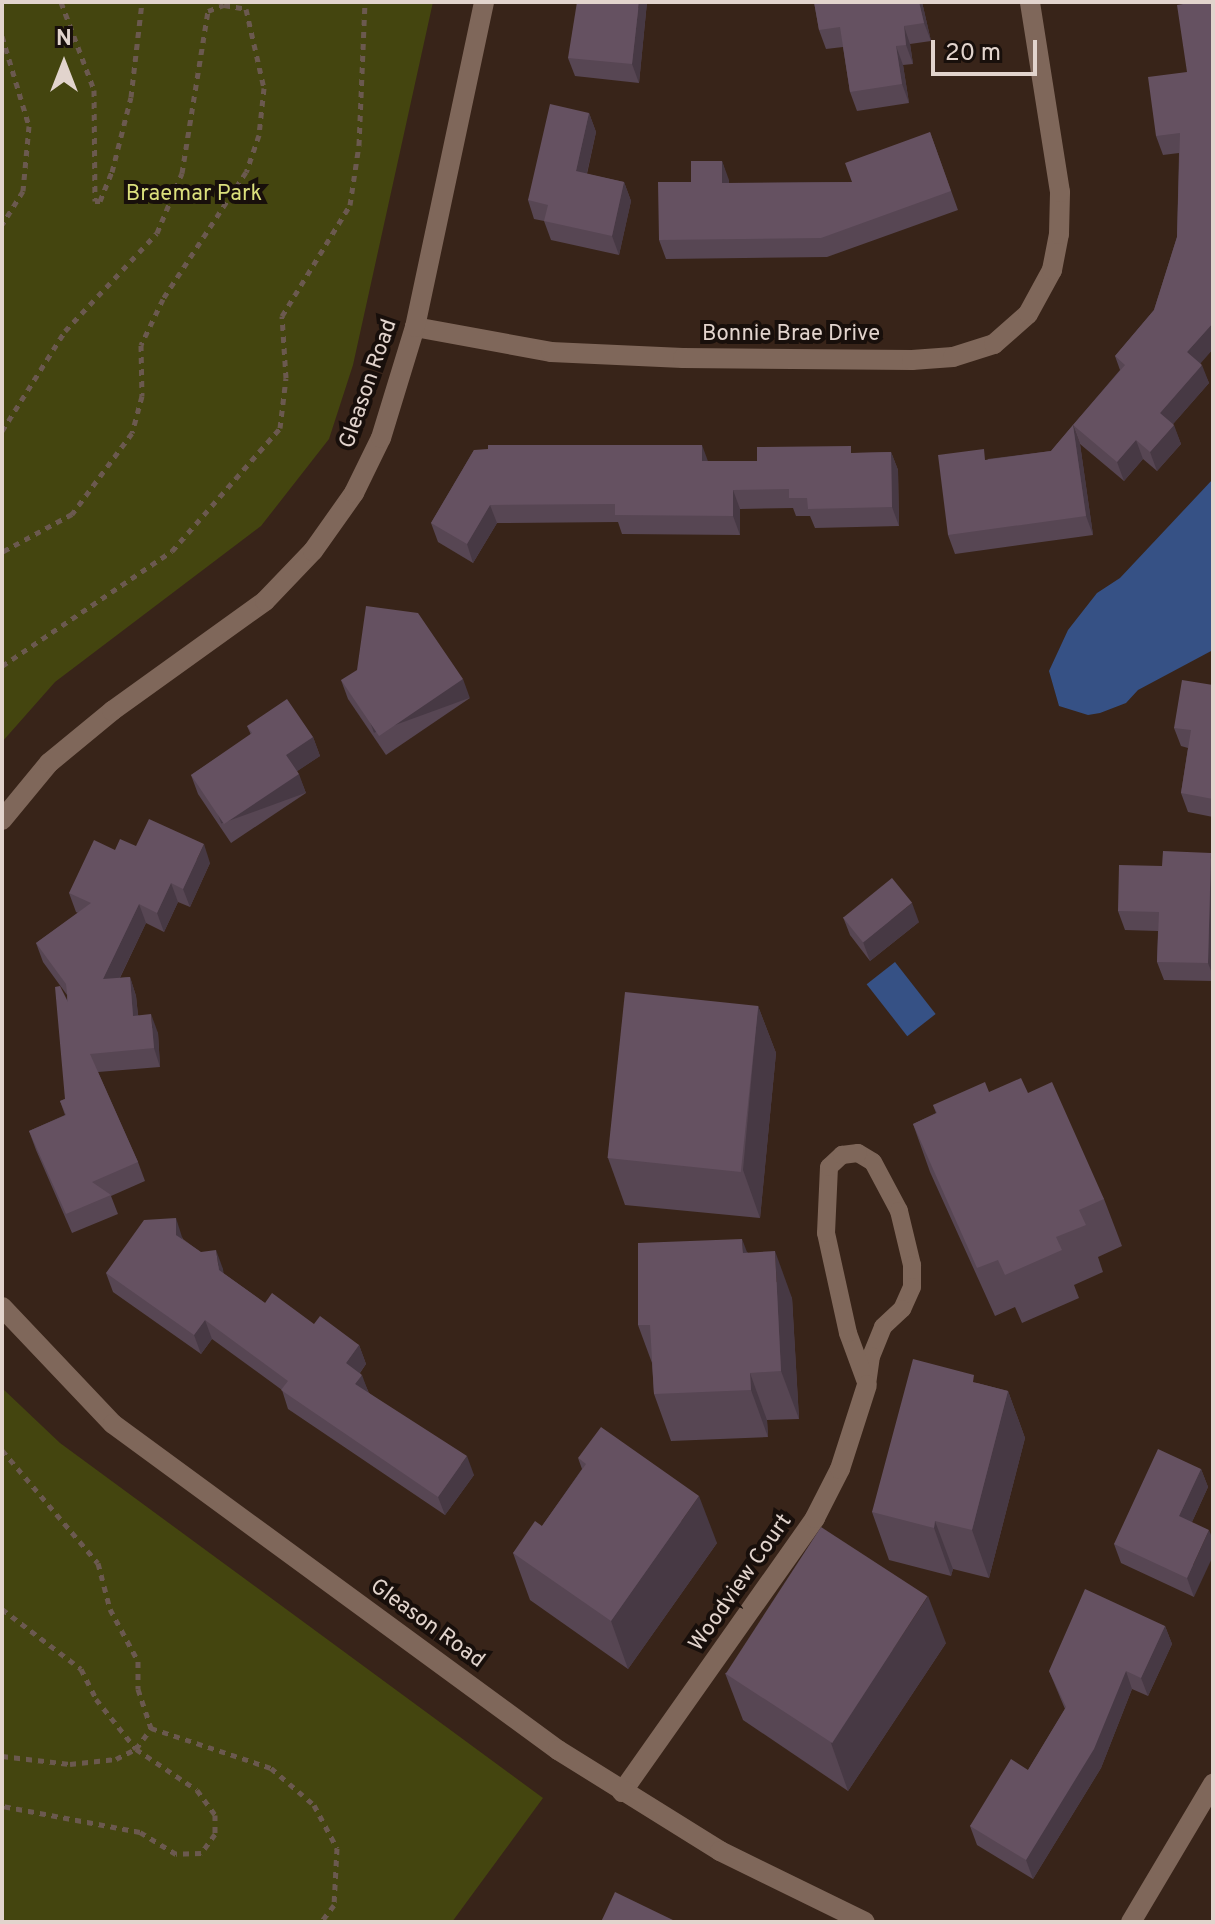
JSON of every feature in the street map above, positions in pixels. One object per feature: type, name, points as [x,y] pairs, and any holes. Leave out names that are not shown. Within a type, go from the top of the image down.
[{"type":"street","name":"Gleason Road","points":[[2,820],[49,763],[112,711],[265,601],[313,551],[354,493],[381,438],[415,327],[484,2]]},
{"type":"street","name":"Bonnie Brae Drive","points":[[415,327],[551,352],[683,358],[953,357],[994,344],[1028,314],[1052,270],[1060,192],[1030,2]]},
{"type":"street","name":"Gleason Road","points":[[2,1307],[113,1424],[622,1792],[720,1851],[851,1919]]},
{"type":"street","name":"Woodview Court","points":[[622,1792],[815,1518],[840,1469],[867,1385]]},
{"type":"street","points":[[1131,1922],[1213,1784]]},
{"type":"lane","points":[[858,1153],[873,1162],[899,1211],[912,1265],[912,1287],[902,1309],[883,1327],[871,1356],[867,1385],[848,1333],[826,1233],[829,1167],[842,1155],[858,1153]]},
{"type":"path","points":[[61,2],[94,90],[95,201],[100,201],[112,172],[131,97],[142,2]]},
{"type":"path","points":[[2,666],[172,551],[280,428],[286,378],[282,316],[350,205],[359,145],[365,2]]},
{"type":"path","points":[[2,431],[65,331],[157,233],[182,173],[208,11],[224,5],[246,9],[264,88],[259,135],[246,172],[163,299],[141,345],[142,396],[132,433],[72,514],[2,552]]},
{"type":"path","points":[[2,36],[29,126],[23,191],[2,224]]},
{"type":"path","points":[[2,1450],[98,1563],[110,1609],[138,1661],[138,1689],[151,1728]]},
{"type":"path","points":[[2,1609],[81,1669],[96,1699],[136,1749],[197,1790],[215,1815],[215,1834],[201,1853],[176,1854],[140,1832],[2,1806]]},
{"type":"path","points":[[2,1756],[70,1764],[116,1759],[136,1749],[151,1728]]},
{"type":"path","points":[[151,1728],[271,1768],[314,1805],[337,1848],[334,1905],[321,1922]]},
{"type":"green space","name":"Braemar Park","points":[[2,2],[433,2],[353,365],[329,439],[261,526],[55,682],[2,742]]},
{"type":"green space","points":[[2,1388],[60,1443],[543,1798],[452,1922],[2,1922]]},
{"type":"water","points":[[1213,479],[1213,650],[1138,690],[1126,703],[1100,713],[1088,715],[1059,706],[1049,671],[1068,630],[1097,593],[1120,578]]},
{"type":"water","points":[[895,962],[936,1014],[907,1036],[867,984]]},
{"type":"building","points":[[577,2],[639,2],[632,64],[568,58]]},
{"type":"building","points":[[814,2],[919,2],[924,23],[904,26],[906,45],[896,46],[902,84],[850,92],[840,27],[819,30]]},
{"type":"building","points":[[1213,2],[1213,323],[1187,352],[1202,365],[1160,413],[1174,425],[1150,452],[1136,440],[1117,462],[1073,425],[1125,365],[1115,356],[1154,310],[1177,237],[1180,133],[1156,136],[1148,77],[1187,72],[1177,5]]},
{"type":"building","points":[[550,104],[589,113],[576,171],[624,182],[612,236],[544,221],[548,205],[528,200]]},
{"type":"building","points":[[930,132],[951,191],[821,238],[659,240],[658,182],[691,182],[691,161],[722,161],[722,183],[852,182],[845,163]]},
{"type":"building","points":[[1073,425],[1086,516],[948,535],[938,455],[984,449],[985,460],[1051,451]]},
{"type":"building","points":[[488,445],[702,445],[702,461],[757,461],[757,447],[851,446],[851,453],[891,452],[892,507],[808,509],[807,498],[789,498],[789,489],[733,490],[733,516],[615,515],[615,504],[490,505],[467,544],[431,523],[474,450],[488,449]]},
{"type":"building","points":[[366,606],[418,613],[463,679],[379,736],[341,680],[357,670]]},
{"type":"building","points":[[1182,680],[1213,685],[1213,799],[1181,793],[1191,730],[1174,728]]},
{"type":"building","points":[[287,699],[313,737],[286,755],[299,774],[224,824],[191,775],[252,733],[247,726]]},
{"type":"building","points":[[149,819],[204,844],[183,889],[171,883],[157,913],[139,904],[103,979],[130,977],[133,1016],[151,1014],[154,1048],[90,1054],[138,1162],[92,1182],[111,1195],[66,1214],[29,1131],[66,1115],[60,1101],[65,1099],[55,987],[60,986],[68,1002],[66,984],[36,943],[91,903],[69,893],[94,840],[115,850],[120,839],[136,846]]},
{"type":"building","points":[[1163,851],[1211,853],[1208,963],[1157,962],[1159,912],[1118,911],[1119,865],[1162,866]]},
{"type":"building","points":[[892,878],[912,903],[863,943],[843,918]]},
{"type":"building","points":[[625,992],[758,1006],[741,1172],[608,1158]]},
{"type":"building","points":[[1021,1078],[1028,1093],[1052,1082],[1104,1199],[1079,1210],[1086,1225],[1056,1237],[1062,1250],[1005,1275],[998,1260],[977,1268],[913,1124],[937,1113],[933,1105],[985,1082],[989,1092]]},
{"type":"building","points":[[176,1218],[176,1235],[201,1252],[216,1250],[219,1270],[265,1303],[272,1293],[314,1324],[320,1316],[359,1345],[346,1363],[362,1375],[355,1384],[467,1456],[438,1497],[281,1390],[288,1381],[205,1320],[194,1335],[106,1273],[144,1220]]},
{"type":"building","points":[[742,1239],[743,1253],[775,1251],[781,1371],[750,1373],[751,1390],[654,1394],[650,1325],[638,1325],[638,1243]]},
{"type":"building","points":[[913,1359],[974,1375],[973,1382],[1008,1391],[972,1530],[935,1521],[934,1528],[872,1512]]},
{"type":"building","points":[[601,1427],[699,1496],[611,1621],[513,1553],[535,1521],[542,1526],[586,1464],[578,1458]]},
{"type":"building","points":[[1158,1449],[1201,1469],[1179,1516],[1209,1530],[1187,1578],[1114,1544]]},
{"type":"building","points":[[821,1527],[928,1596],[832,1743],[726,1674]]},
{"type":"building","points":[[1085,1589],[1165,1626],[1141,1678],[1126,1671],[1094,1749],[1026,1860],[970,1826],[1011,1759],[1028,1770],[1066,1707],[1049,1671]]},
{"type":"building","points":[[615,1892],[677,1922],[601,1922]]}]
